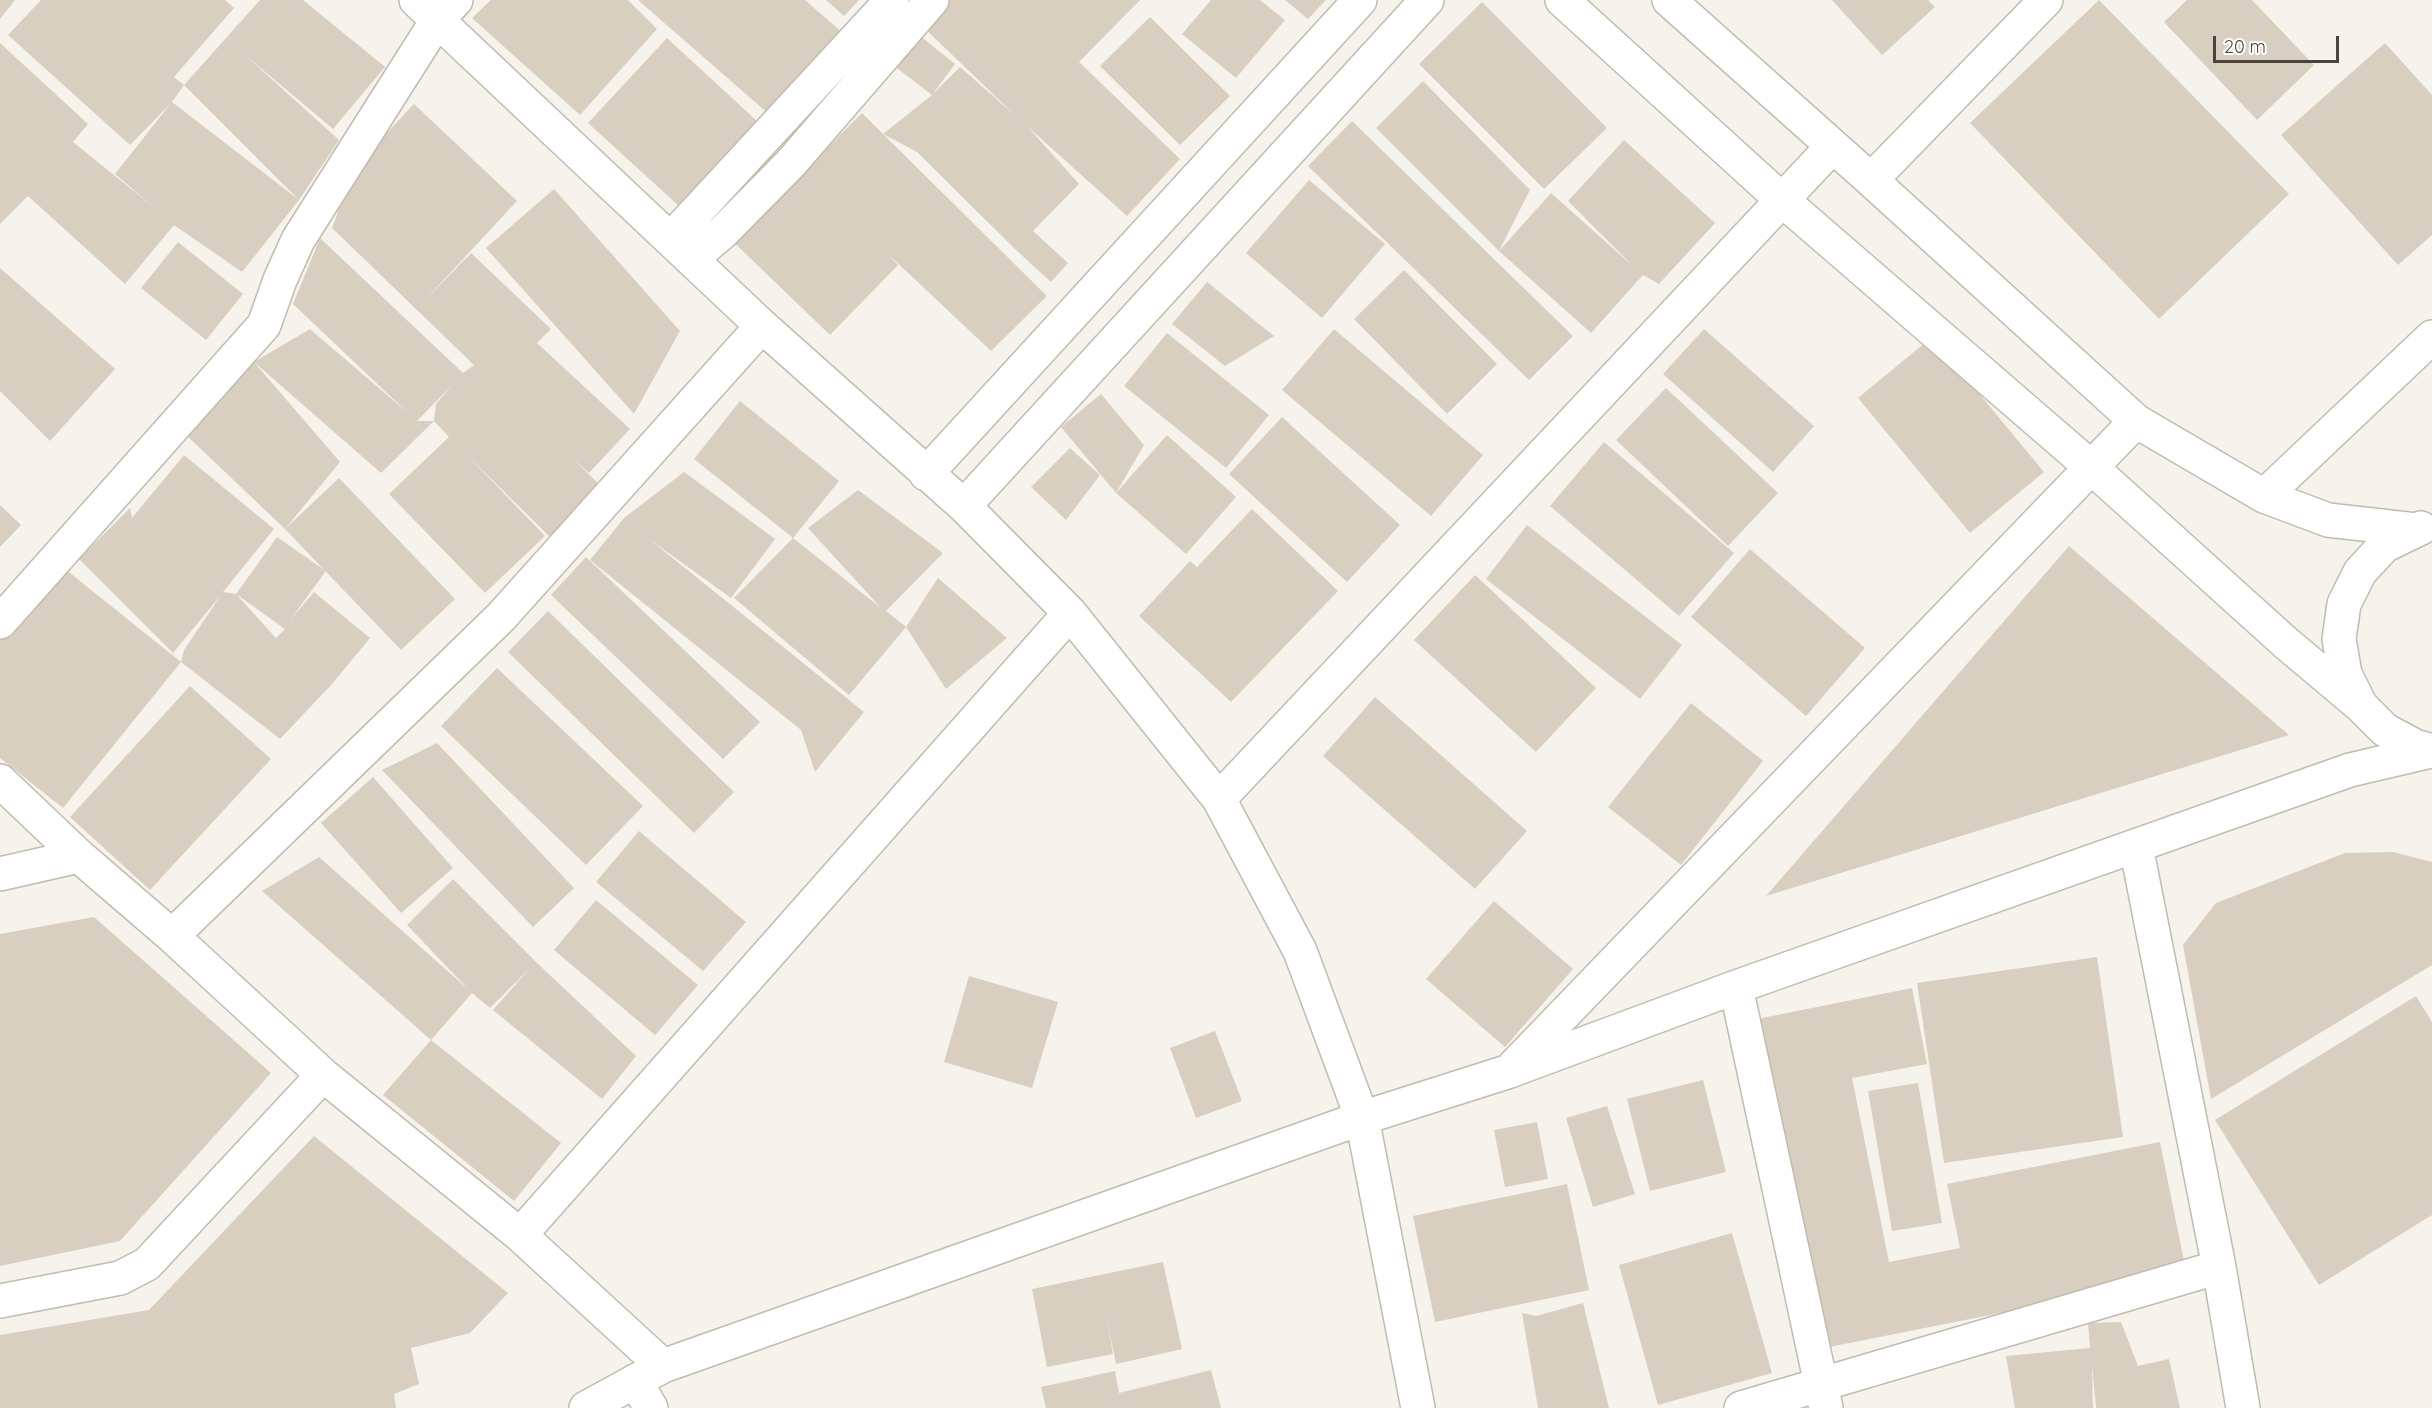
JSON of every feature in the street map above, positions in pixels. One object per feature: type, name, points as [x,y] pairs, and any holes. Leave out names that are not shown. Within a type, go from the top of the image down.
[{"type":"street","points":[[682,249],[892,0]]},
{"type":"street","points":[[682,249],[723,232],[791,163],[932,0]]},
{"type":"street","points":[[926,474],[1360,0]]},
{"type":"street","points":[[964,506],[1427,0]]},
{"type":"street","points":[[1562,0],[1781,199],[2092,468],[2286,643],[2361,706],[2385,730],[2432,751]]},
{"type":"street","points":[[1669,0],[2136,421],[2264,496],[2328,520],[2424,528]]},
{"type":"street","points":[[1871,180],[2046,0]]},
{"type":"street","points":[[0,622],[264,325],[280,280],[298,240],[437,6],[762,326],[964,506],[1070,613],[1219,799],[1299,951],[1362,1118],[1418,1408]]},
{"type":"street","points":[[1219,799],[1832,147]]},
{"type":"street","points":[[172,936],[501,617],[762,326]]},
{"type":"street","points":[[2264,496],[2432,337]]},
{"type":"street","points":[[1510,1071],[2136,421]]},
{"type":"street","points":[[2361,706],[2345,674],[2339,639],[2344,604],[2360,572],[2384,546],[2424,528]]},
{"type":"street","points":[[519,1235],[1070,613]]},
{"type":"street","points":[[586,1408],[643,1395],[663,1366],[1362,1118],[1510,1071],[1736,987],[2350,770],[2432,751]]},
{"type":"street","points":[[0,781],[79,856],[172,936],[323,1075],[519,1235],[663,1366]]},
{"type":"street","points":[[2136,846],[2219,1267],[2243,1408]]},
{"type":"street","points":[[0,874],[79,856]]},
{"type":"street","points":[[1736,987],[1824,1397]]},
{"type":"street","points":[[0,1301],[120,1278],[147,1264],[323,1075]]},
{"type":"street","points":[[1741,1408],[1824,1397],[2219,1267]]},
{"type":"building","points":[[0,0],[15,0],[0,19]]},
{"type":"building","points":[[41,0],[225,0],[234,8],[174,77],[184,85],[172,102],[299,200],[242,272],[174,225],[125,284],[28,196],[0,224],[0,43],[88,124],[73,142],[156,209],[115,174],[171,103],[130,145],[8,35]]},
{"type":"building","points":[[260,0],[303,0],[385,67],[333,129],[245,55],[339,140],[299,200],[184,85]]},
{"type":"building","points":[[491,0],[628,0],[657,29],[580,115],[472,18]]},
{"type":"building","points":[[638,0],[805,0],[844,34],[771,116]]},
{"type":"building","points":[[826,0],[859,0],[844,16]]},
{"type":"building","points":[[946,0],[1140,0],[1079,62],[1180,159],[1127,216],[1028,127],[1079,184],[1033,231],[1068,263],[1051,282],[917,152],[883,134],[932,95],[960,67],[1017,117],[921,25]]},
{"type":"building","points":[[1211,0],[1260,0],[1285,20],[1236,78],[1182,34]]},
{"type":"building","points":[[1285,0],[1326,0],[1308,19]]},
{"type":"building","points":[[1832,0],[1928,0],[1935,7],[1882,55]]},
{"type":"building","points":[[2099,0],[2289,194],[2159,319],[1970,123]]},
{"type":"building","points":[[2187,0],[2252,0],[2314,65],[2257,120],[2164,22]]},
{"type":"building","points":[[1482,2],[1607,128],[1544,189],[1419,64]]},
{"type":"building","points":[[1150,17],[1230,96],[1180,145],[1100,66]]},
{"type":"building","points":[[919,35],[955,64],[932,95],[893,65]]},
{"type":"building","points":[[667,38],[757,121],[679,206],[588,123]]},
{"type":"building","points":[[2385,43],[2432,95],[2432,235],[2398,265],[2281,135]]},
{"type":"building","points":[[1423,81],[1530,190],[1499,251],[1376,128]]},
{"type":"building","points":[[414,104],[517,201],[424,301],[471,253],[551,329],[537,343],[630,429],[589,473],[573,459],[605,490],[554,541],[467,455],[545,536],[485,593],[389,494],[449,437],[434,421],[381,473],[254,362],[310,329],[408,413],[293,304],[320,238],[463,373],[474,365],[332,228],[354,168]],"holes":[[[452,385],[436,404],[434,421],[417,421]]]},
{"type":"building","points":[[862,113],[1047,296],[991,351],[888,254],[898,265],[830,335],[723,232],[804,171]]},
{"type":"building","points":[[1352,121],[1573,336],[1529,380],[1308,166]]},
{"type":"building","points":[[1624,140],[1715,223],[1659,284],[1643,275],[1591,333],[1499,251],[1551,193],[1635,268],[1568,201]]},
{"type":"building","points":[[1309,180],[1385,244],[1322,318],[1246,253]]},
{"type":"building","points":[[554,189],[680,331],[634,414],[486,248]]},
{"type":"building","points":[[178,242],[243,294],[206,340],[141,288]]},
{"type":"building","points":[[0,268],[115,369],[50,441],[0,391]]},
{"type":"building","points":[[1404,270],[1497,364],[1447,414],[1354,319]]},
{"type":"building","points":[[1207,282],[1274,336],[1225,366],[1172,324]]},
{"type":"building","points":[[1334,329],[1483,455],[1431,516],[1282,390]]},
{"type":"building","points":[[1704,329],[1814,426],[1773,472],[1663,374]]},
{"type":"building","points":[[1167,333],[1269,415],[1226,468],[1124,386]]},
{"type":"building","points":[[1932,337],[2044,472],[1970,533],[1858,398]]},
{"type":"building","points":[[254,362],[340,462],[285,529],[183,432]]},
{"type":"building","points":[[1666,388],[1778,493],[1728,546],[1616,440]]},
{"type":"building","points":[[1101,394],[1144,445],[1116,493],[1061,427]]},
{"type":"building","points":[[740,401],[839,481],[793,538],[694,459]]},
{"type":"building","points":[[1282,417],[1400,525],[1347,582],[1229,474]]},
{"type":"building","points":[[1167,435],[1236,497],[1186,554],[1116,493]]},
{"type":"building","points":[[1604,442],[1734,553],[1679,616],[1550,506]]},
{"type":"building","points":[[1070,448],[1100,475],[1066,520],[1031,487]]},
{"type":"building","points":[[184,455],[274,529],[223,592],[236,594],[277,537],[326,571],[290,620],[314,592],[370,638],[332,684],[280,739],[181,662],[184,650],[221,595],[173,653],[79,559],[130,508],[132,518]],"holes":[[[236,594],[285,629],[276,638]]]},
{"type":"building","points":[[684,472],[775,539],[731,598],[649,539],[864,712],[815,772],[801,730],[590,560],[624,518]]},
{"type":"building","points":[[339,478],[455,599],[401,650],[285,529]]},
{"type":"building","points":[[858,490],[943,553],[886,611],[906,627],[849,695],[734,598],[793,538],[881,608],[808,528]]},
{"type":"building","points":[[0,505],[21,525],[0,547]]},
{"type":"building","points":[[1252,509],[1338,591],[1231,702],[1139,616],[1190,561],[1197,567]]},
{"type":"building","points":[[1527,525],[1682,645],[1640,699],[1486,579]]},
{"type":"building","points":[[2069,546],[2289,735],[1766,896]]},
{"type":"building","points":[[1750,549],[1865,648],[1806,716],[1691,617]]},
{"type":"building","points":[[586,557],[760,722],[723,759],[551,595]]},
{"type":"building","points":[[60,565],[181,662],[63,808],[0,758],[0,639]]},
{"type":"building","points":[[1475,575],[1596,688],[1536,752],[1414,640]]},
{"type":"building","points":[[938,578],[1007,638],[946,689],[906,627]]},
{"type":"building","points":[[548,611],[734,792],[694,833],[508,652]]},
{"type":"building","points":[[497,668],[643,806],[586,865],[441,726]]},
{"type":"building","points":[[190,686],[271,759],[150,890],[70,817]]},
{"type":"building","points":[[1375,697],[1527,831],[1475,889],[1323,756]]},
{"type":"building","points":[[1691,703],[1763,761],[1681,865],[1608,807]]},
{"type":"building","points":[[437,743],[574,888],[533,927],[382,770]]},
{"type":"building","points":[[373,777],[453,868],[401,913],[321,823]]},
{"type":"building","points":[[639,831],[746,922],[703,971],[596,882]]},
{"type":"building","points":[[2393,852],[2432,862],[2432,965],[2211,1099],[2183,945],[2216,903],[2345,853]]},
{"type":"building","points":[[319,857],[469,990],[407,925],[453,879],[536,962],[636,1056],[602,1099],[493,1010],[530,968],[490,1008],[472,993],[431,1040],[262,891]]},
{"type":"building","points":[[596,900],[698,985],[655,1035],[554,950]]},
{"type":"building","points":[[1494,901],[1573,969],[1505,1047],[1426,979]]},
{"type":"building","points":[[94,917],[271,1073],[120,1241],[0,1266],[0,934]]},
{"type":"building","points":[[2097,957],[2123,1137],[1944,1163],[1917,983]]},
{"type":"building","points":[[969,976],[1058,1002],[1032,1088],[944,1062]]},
{"type":"building","points":[[1912,988],[1927,1064],[1852,1078],[1889,1262],[1960,1248],[1947,1184],[2160,1142],[2187,1276],[1824,1348],[1757,1019]]},
{"type":"building","points":[[2416,996],[2432,1022],[2432,1215],[2319,1285],[2215,1120]]},
{"type":"building","points":[[1215,1031],[1242,1101],[1196,1118],[1170,1048]]},
{"type":"building","points":[[431,1040],[561,1143],[514,1201],[383,1095]]},
{"type":"building","points":[[1703,1080],[1726,1172],[1650,1191],[1627,1099]]},
{"type":"building","points":[[1918,1083],[1942,1223],[1892,1231],[1868,1091]]},
{"type":"building","points":[[1607,1106],[1635,1194],[1593,1207],[1566,1118]]},
{"type":"building","points":[[1537,1122],[1548,1179],[1505,1187],[1494,1130]]},
{"type":"building","points":[[314,1136],[508,1293],[470,1333],[411,1348],[419,1384],[394,1394],[396,1408],[0,1408],[0,1335],[149,1310]]},
{"type":"building","points":[[1567,1184],[1589,1290],[1435,1322],[1413,1216]]},
{"type":"building","points":[[1732,1233],[1772,1373],[1658,1405],[1619,1265]]},
{"type":"building","points":[[1163,1262],[1182,1349],[1116,1364],[1107,1320],[1113,1354],[1047,1367],[1032,1289]]},
{"type":"building","points":[[1583,1303],[1609,1408],[1538,1408],[1522,1313],[1536,1316]]},
{"type":"building","points":[[2121,1322],[2138,1366],[2169,1359],[2180,1408],[2096,1408],[2092,1365],[2093,1408],[2015,1408],[2006,1356],[2090,1348],[2088,1323]]},
{"type":"building","points":[[1211,1370],[1221,1408],[1046,1408],[1041,1387],[1115,1371],[1119,1393]]}]
